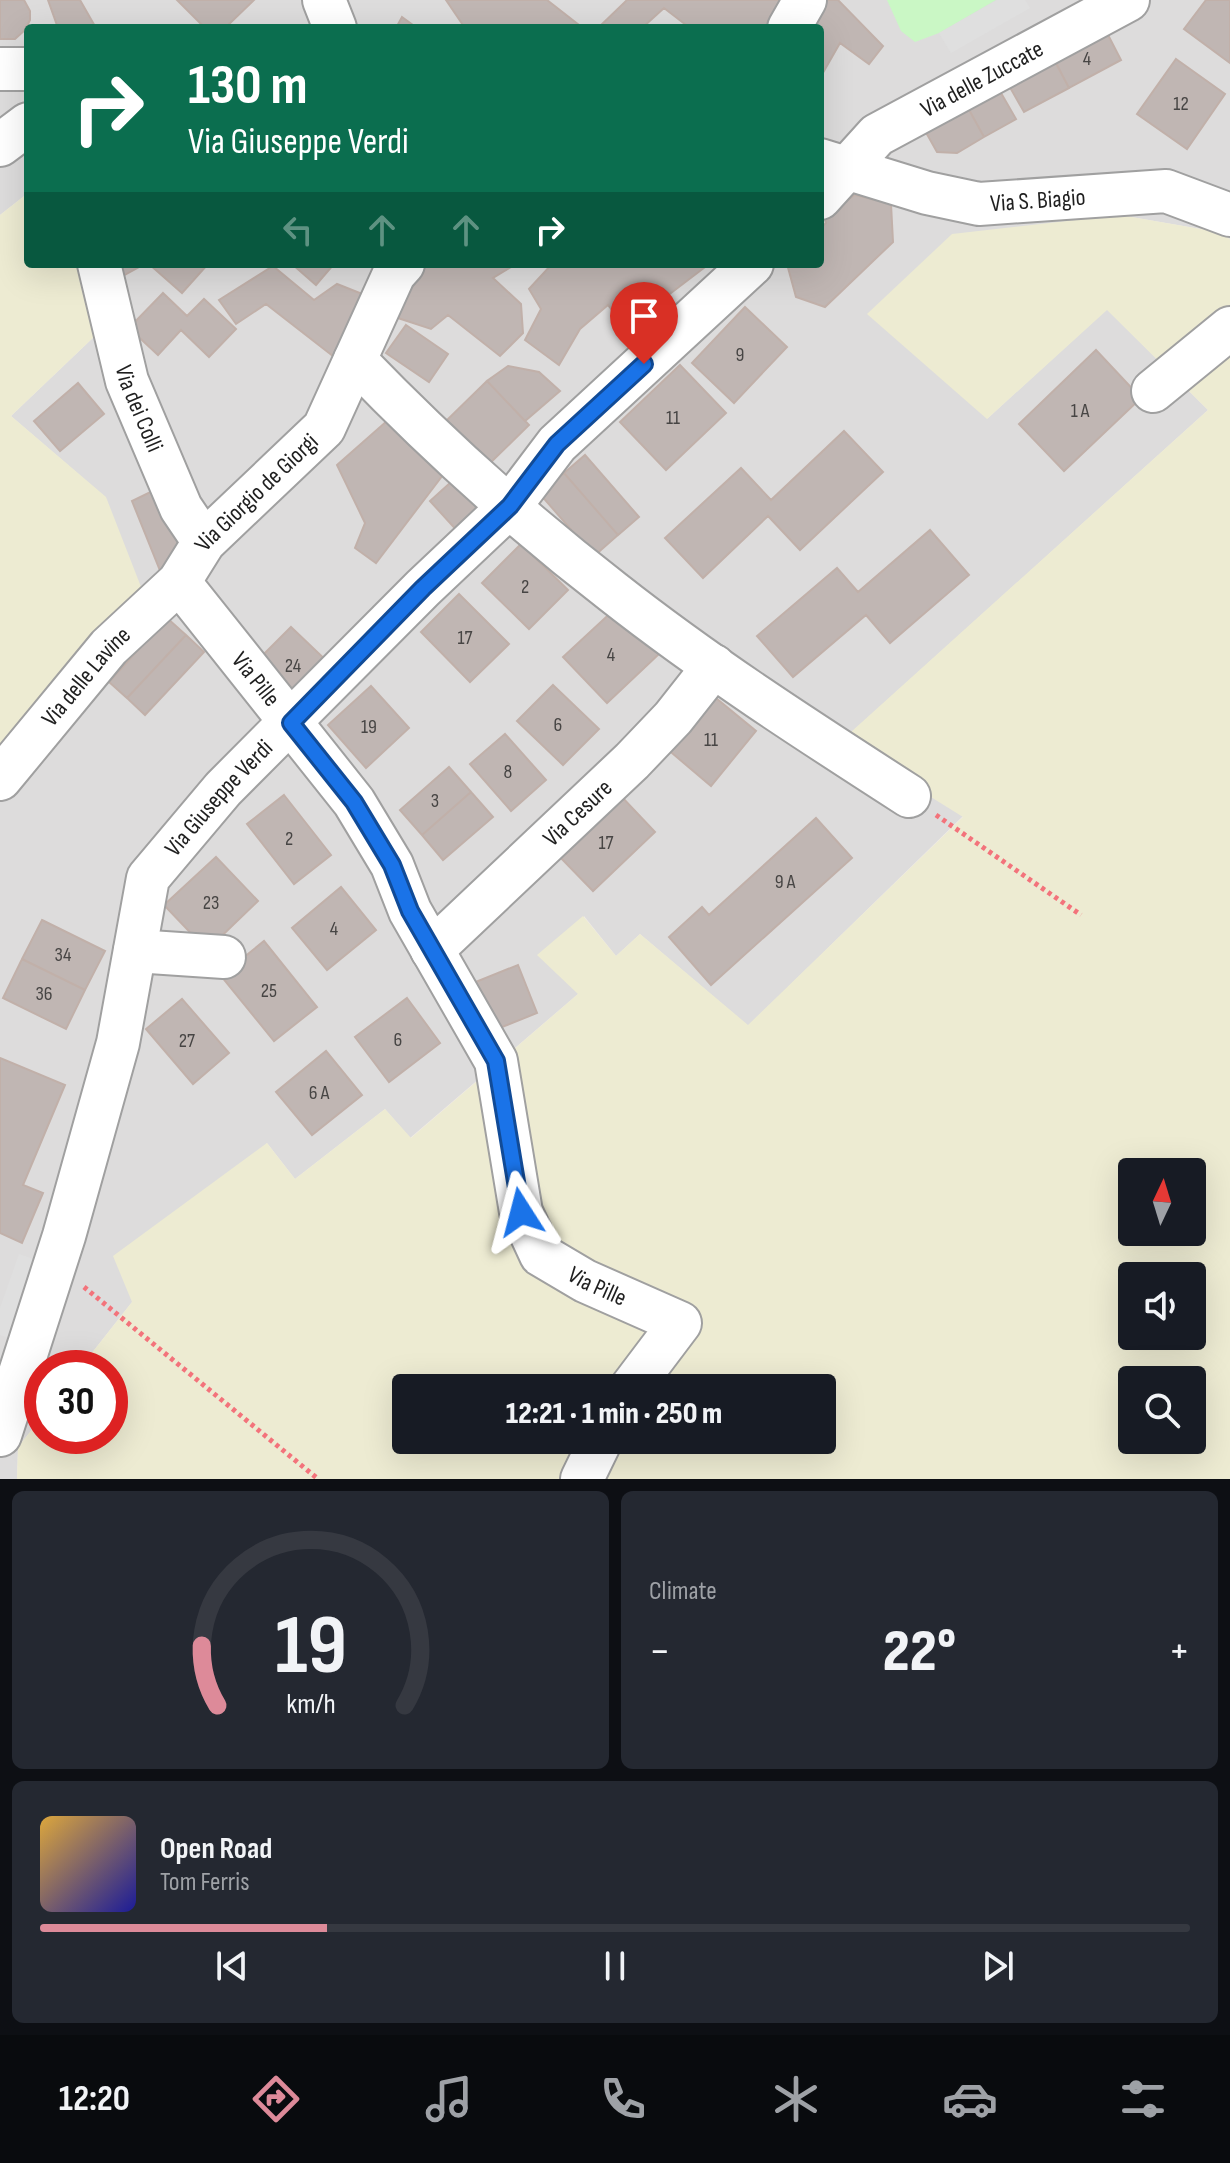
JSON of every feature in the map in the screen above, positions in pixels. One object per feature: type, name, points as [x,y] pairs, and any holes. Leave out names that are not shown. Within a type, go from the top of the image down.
[{"type":"street","points":[[324,0],[333,24]]},
{"type":"street","points":[[791,24],[805,0]]},
{"type":"street","name":"Via delle Zuccate","points":[[829,176],[877,135],[1128,0]]},
{"type":"street","points":[[0,69],[24,69]]},
{"type":"street","points":[[0,145],[24,127]]},
{"type":"street","name":"Via S. Biagio","points":[[829,176],[979,204],[1166,191],[1230,215]]},
{"type":"street","name":"Via dei Colli","points":[[100,268],[127,381],[181,508],[204,542]]},
{"type":"street","name":"Via Giorgio de Giorgi","points":[[179,582],[204,542],[324,428],[399,268]]},
{"type":"street","name":"Via Giuseppe Verdi","points":[[0,1435],[55,1263],[118,1043],[148,878],[223,789],[423,588],[510,506],[557,444],[748,268]]},
{"type":"street","points":[[1153,391],[1230,328]]},
{"type":"street","points":[[355,360],[425,430],[546,539],[615,594],[763,701],[909,796]]},
{"type":"street","name":"Via Pille","points":[[179,582],[354,802],[392,865],[410,911],[496,1061],[521,1212],[541,1255],[585,1281],[680,1323],[642,1374]]},
{"type":"street","name":"Via delle Lavine","points":[[0,779],[109,647],[179,582]]},
{"type":"street","name":"Via Cesure","points":[[432,950],[461,926],[632,761],[673,718],[714,666]]},
{"type":"street","points":[[135,951],[224,957]]},
{"type":"street","points":[[582,1479],[594,1454]]},
{"type":"path","points":[[909,796],[1081,915]]},
{"type":"path","points":[[55,1263],[318,1479]]},
{"type":"shaded area","points":[[0,0],[1230,0],[1230,239],[1218,232],[1120,215],[987,419],[1107,309],[1208,410],[842,741],[963,816],[748,1026],[640,934],[616,956],[584,916],[578,994],[410,1138],[385,1109],[295,1179],[267,1143],[94,1350],[24,1350],[24,1440],[18,1447],[17,1479],[0,1479],[0,754],[105,497],[11,416],[97,334],[81,268],[824,268],[824,24],[24,24],[24,196],[0,215]]},
{"type":"shaded area","points":[[997,0],[1025,0],[1030,8],[951,53],[939,33]]},
{"type":"shaded area","points":[[24,196],[24,268],[81,268],[97,334],[11,416],[106,497],[143,592],[0,754],[0,215]]},
{"type":"shaded area","points":[[1120,215],[1218,232],[1230,239],[1230,1479],[17,1479],[18,1447],[24,1440],[24,1454],[128,1454],[128,1350],[94,1350],[132,1302],[113,1256],[267,1143],[295,1179],[385,1109],[411,1138],[578,994],[537,955],[583,916],[616,956],[640,934],[748,1025],[963,817],[841,741],[1208,410],[1107,310],[987,419],[867,314],[952,234]]},
{"type":"shaded area","points":[[19,1254],[39,1261],[12,1339],[0,1335],[0,1308]]},
{"type":"green space","points":[[887,0],[996,0],[939,33],[915,42],[901,31]]},
{"type":"building","points":[[0,0],[24,0],[30,11],[30,20],[24,24],[24,31],[15,39],[0,39]]},
{"type":"building","points":[[48,0],[80,0],[94,24],[57,24]]},
{"type":"building","points":[[177,0],[254,0],[229,24],[201,24]]},
{"type":"building","points":[[446,0],[547,0],[578,24],[462,24]]},
{"type":"building","points":[[627,0],[784,0],[781,24],[685,24],[664,8],[646,24],[602,24]]},
{"type":"building","points":[[812,0],[838,0],[883,46],[869,64],[840,43],[824,71],[824,24],[797,24]]},
{"type":"building","points":[[1206,0],[1230,0],[1230,63],[1184,29]]},
{"type":"building","points":[[402,17],[412,24],[398,24]]},
{"type":"building","points":[[1106,31],[1121,60],[1069,88],[1054,59]]},
{"type":"building","points":[[1049,50],[1069,88],[1024,112],[1003,75]]},
{"type":"building","points":[[1176,59],[1225,94],[1187,149],[1137,114]]},
{"type":"building","points":[[993,79],[1016,119],[984,137],[962,97]]},
{"type":"building","points":[[962,97],[984,137],[957,153],[937,152],[919,120]]},
{"type":"building","points":[[855,195],[891,204],[893,242],[825,307],[796,297],[788,268],[824,268],[824,216]]},
{"type":"building","points":[[116,268],[137,268],[121,277]]},
{"type":"building","points":[[154,268],[204,268],[182,293]]},
{"type":"building","points":[[270,268],[275,268],[314,300],[337,284],[370,297],[338,360],[266,304],[236,324],[219,300]]},
{"type":"building","points":[[297,268],[331,268],[316,285]]},
{"type":"building","points":[[419,268],[509,268],[493,278],[521,304],[523,333],[500,356],[448,315],[431,329],[398,318],[410,278]]},
{"type":"building","points":[[548,268],[704,268],[650,309],[672,330],[647,351],[608,305],[580,329],[559,365],[525,340],[541,309],[529,289]]},
{"type":"building","points":[[163,293],[187,316],[204,299],[236,329],[209,357],[181,330],[158,355],[129,328]]},
{"type":"building","points":[[745,307],[787,347],[734,403],[692,363]]},
{"type":"building","points":[[406,325],[448,354],[429,382],[386,353]]},
{"type":"building","points":[[1096,350],[1141,398],[1064,471],[1019,424]]},
{"type":"building","points":[[680,365],[726,413],[666,470],[620,422]]},
{"type":"building","points":[[508,366],[539,372],[560,391],[525,421],[487,381]]},
{"type":"building","points":[[487,381],[529,425],[488,465],[446,421]]},
{"type":"building","points":[[78,383],[104,414],[60,451],[34,421]]},
{"type":"building","points":[[388,420],[446,471],[376,563],[355,548],[365,523],[337,465]]},
{"type":"building","points":[[844,431],[883,472],[800,550],[768,516],[703,578],[665,538],[741,468],[771,500]]},
{"type":"building","points":[[585,455],[639,517],[618,535],[564,473]]},
{"type":"building","points":[[564,473],[618,535],[594,556],[540,494]]},
{"type":"building","points":[[460,474],[491,508],[461,535],[430,501]]},
{"type":"building","points":[[163,486],[188,553],[163,578],[132,501]]},
{"type":"building","points":[[930,530],[969,575],[890,643],[866,615],[793,677],[757,636],[837,568],[858,592]]},
{"type":"building","points":[[521,544],[568,590],[529,629],[482,583]]},
{"type":"building","points":[[459,594],[509,644],[470,682],[421,632]]},
{"type":"building","points":[[616,608],[659,654],[607,703],[563,657]]},
{"type":"building","points":[[167,618],[186,635],[127,698],[109,682]]},
{"type":"building","points":[[291,627],[333,667],[296,705],[254,664]]},
{"type":"building","points":[[186,635],[204,652],[145,715],[127,698]]},
{"type":"building","points":[[553,685],[599,729],[563,765],[517,721]]},
{"type":"building","points":[[371,686],[409,728],[366,768],[328,725]]},
{"type":"building","points":[[711,694],[756,731],[711,786],[666,748]]},
{"type":"building","points":[[505,734],[546,780],[511,811],[470,764]]},
{"type":"building","points":[[449,767],[471,792],[422,835],[400,810]]},
{"type":"building","points":[[471,792],[493,817],[443,860],[422,835]]},
{"type":"building","points":[[619,794],[655,832],[593,891],[557,854]]},
{"type":"building","points":[[284,795],[331,855],[294,884],[247,824]]},
{"type":"building","points":[[816,818],[852,858],[711,985],[669,937],[702,907],[709,915]]},
{"type":"building","points":[[216,857],[258,901],[207,950],[164,905]]},
{"type":"building","points":[[341,887],[376,930],[327,970],[292,928]]},
{"type":"building","points":[[42,920],[105,951],[85,990],[22,959]]},
{"type":"building","points":[[264,941],[317,1007],[274,1041],[221,976]]},
{"type":"building","points":[[22,959],[85,990],[66,1029],[3,998]]},
{"type":"building","points":[[518,965],[537,1013],[492,1031],[473,983]]},
{"type":"building","points":[[407,998],[440,1043],[389,1082],[355,1037]]},
{"type":"building","points":[[182,999],[229,1053],[193,1084],[146,1029]]},
{"type":"building","points":[[326,1051],[362,1095],[312,1135],[276,1092]]},
{"type":"building","points":[[0,1058],[65,1085],[23,1185],[43,1193],[22,1243],[0,1233]]},
{"type":"route","points":[[521,1212],[496,1061],[410,911],[392,865],[354,802],[291,723],[423,588],[510,506],[557,444],[644,364]]}]
